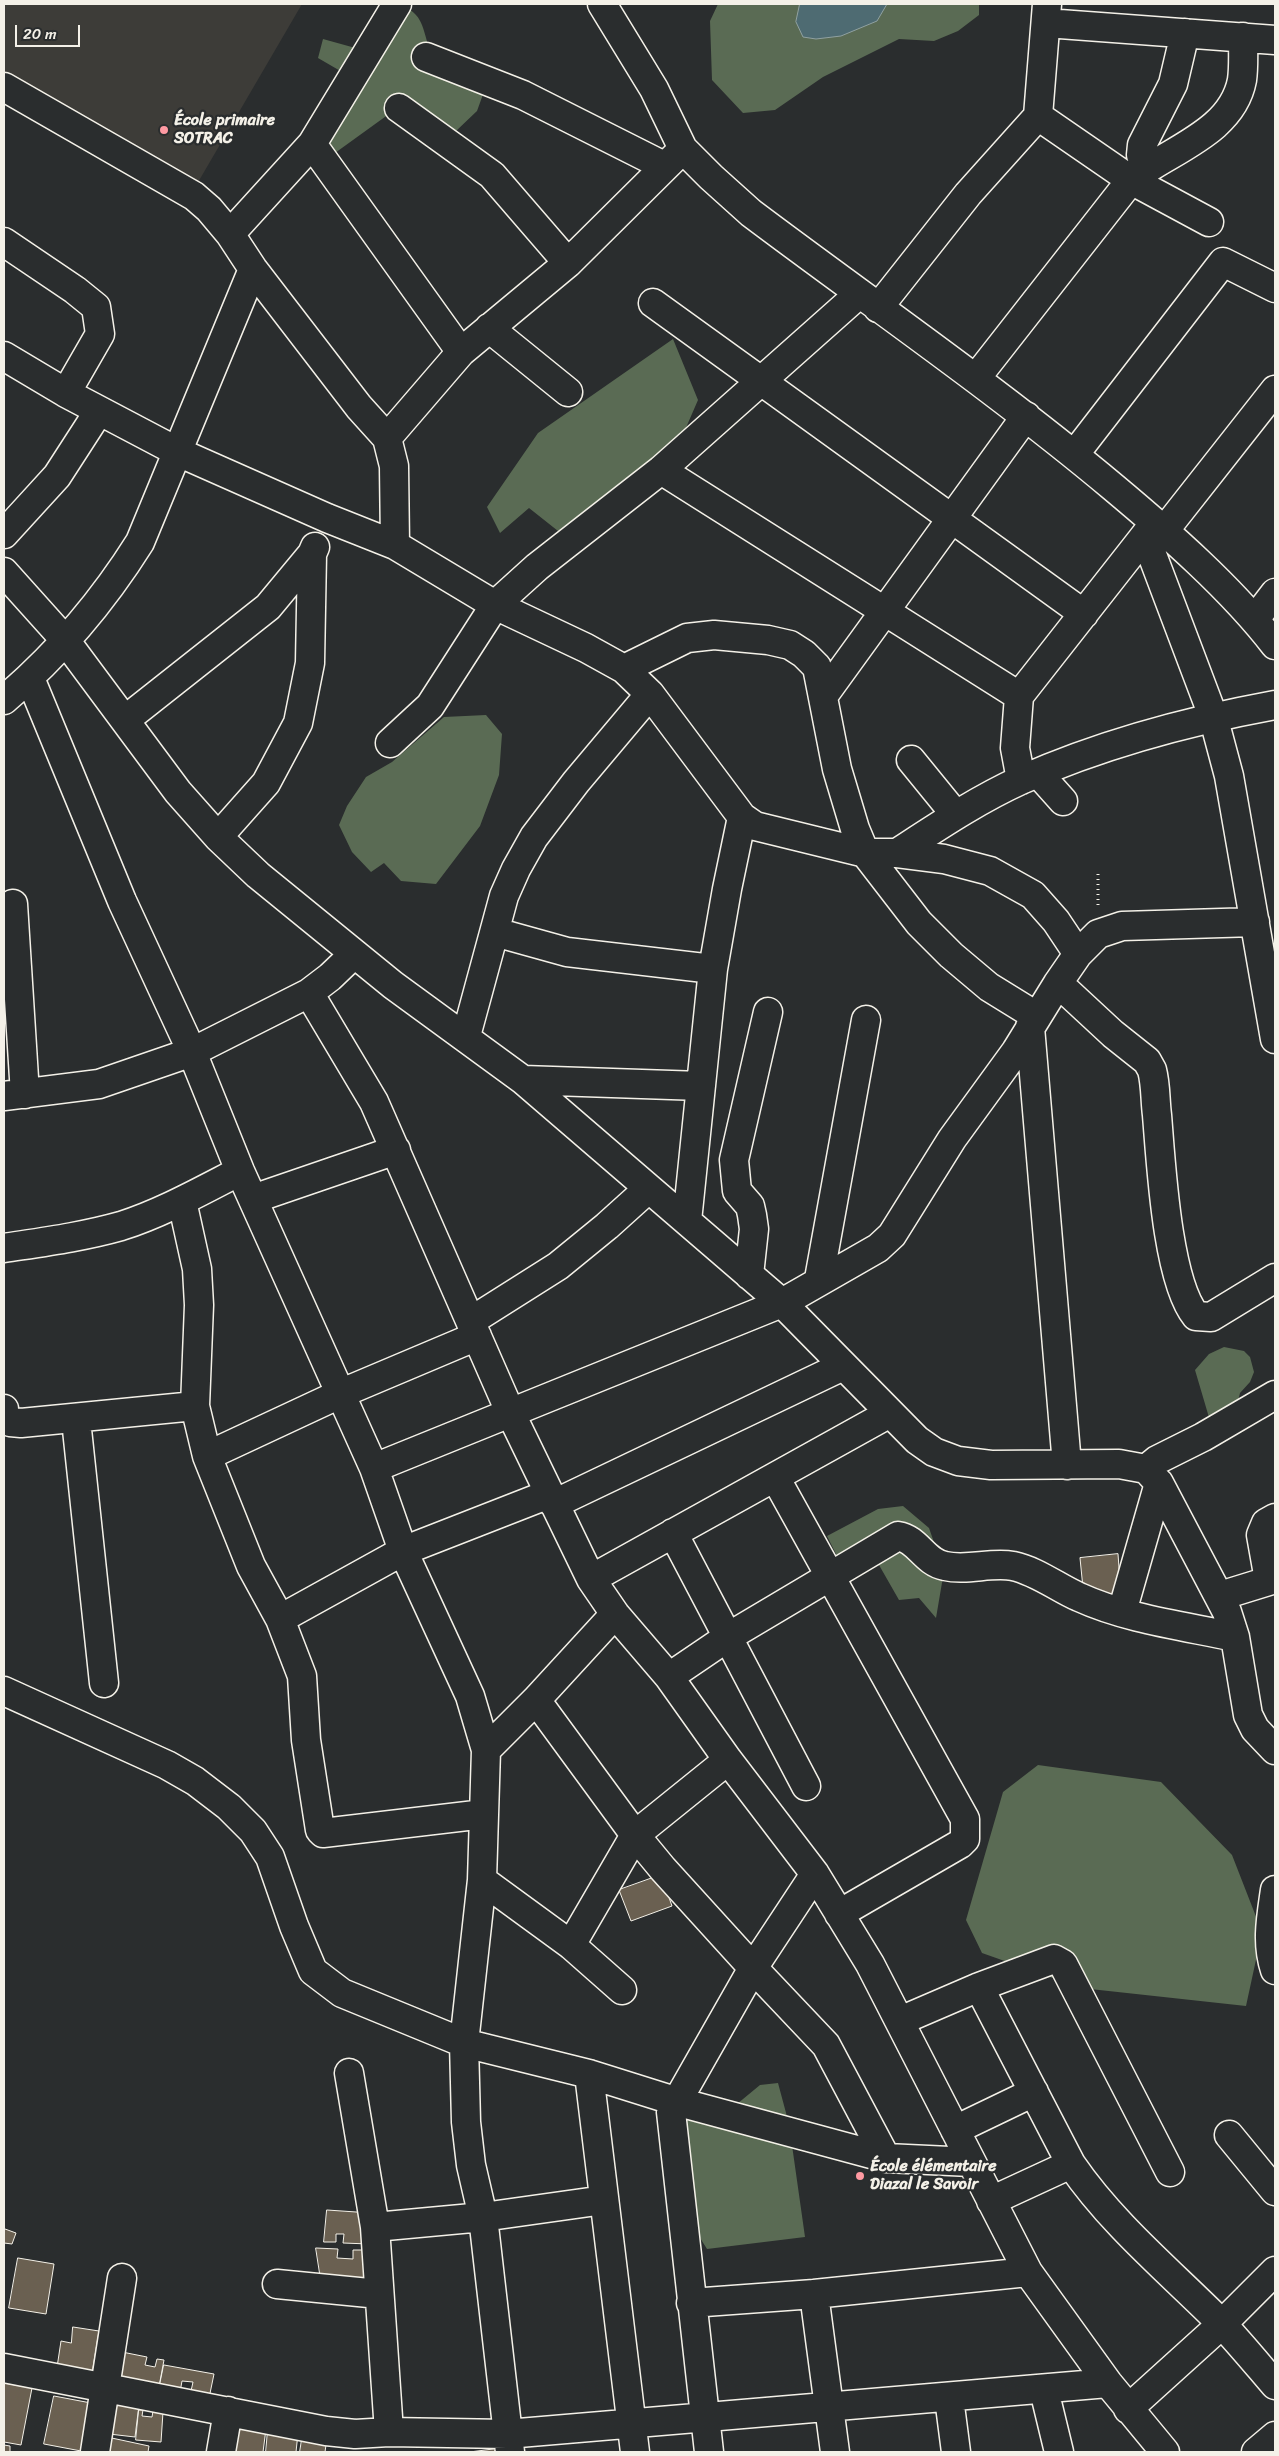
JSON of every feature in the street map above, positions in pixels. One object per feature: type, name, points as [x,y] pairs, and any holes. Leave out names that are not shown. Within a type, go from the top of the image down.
[{"type":"street","points":[[230,234],[312,144],[397,4]]},
{"type":"street","points":[[602,4],[654,89],[674,157]]},
{"type":"street","points":[[390,744],[430,706],[495,605],[537,567],[661,470],[762,382],[869,301],[968,194],[1038,116],[1046,14],[1185,33],[1275,40]]},
{"type":"street","points":[[1173,153],[1173,84],[1185,33]]},
{"type":"street","points":[[976,378],[1139,174],[1194,141],[1226,115],[1242,81],[1243,37]]},
{"type":"street","points":[[426,57],[674,157],[711,178],[751,212],[869,301],[976,378],[1074,455],[1255,619],[1275,645]]},
{"type":"street","points":[[1139,174],[1142,145],[1173,84]]},
{"type":"street","points":[[4,87],[194,196],[209,209],[230,234],[253,269],[359,407],[387,438],[394,466],[395,545]]},
{"type":"street","points":[[399,108],[492,175],[568,263]]},
{"type":"street","points":[[1038,116],[1139,174],[1209,222]]},
{"type":"street","points":[[312,144],[461,352]]},
{"type":"street","points":[[387,438],[461,352],[568,263],[674,157]]},
{"type":"street","points":[[4,242],[75,290],[96,307],[100,334],[66,393]]},
{"type":"street","points":[[1074,455],[1223,262],[1275,288]]},
{"type":"street","points":[[4,700],[30,678],[65,640],[116,579],[140,542],[253,269]]},
{"type":"street","points":[[653,303],[1084,614]]},
{"type":"street","points":[[489,328],[568,392]]},
{"type":"street","points":[[4,356],[66,393],[178,452],[327,518],[395,545],[495,605],[586,648],[624,669],[650,694],[742,817],[755,826],[865,853],[897,853],[971,864],[1010,880],[1033,895],[1056,921],[1078,954]]},
{"type":"street","points":[[1063,801],[1030,777],[1015,748],[1019,696],[1084,614],[1275,390]]},
{"type":"street","points":[[4,534],[57,476],[99,411]]},
{"type":"street","points":[[824,695],[1026,416]]},
{"type":"street","points":[[661,470],[1019,696]]},
{"type":"street","points":[[125,720],[268,607],[312,554],[327,518]]},
{"type":"street","points":[[1155,530],[1213,716],[1229,776],[1255,922],[1267,949],[1275,1039]]},
{"type":"street","points":[[218,838],[266,783],[298,723],[310,663],[312,554]]},
{"type":"street","points":[[4,572],[65,640],[178,792],[218,838],[258,875],[393,985],[466,1036],[523,1080],[782,1303],[917,1440],[934,1452],[958,1461],[991,1465],[1119,1464],[1152,1476],[1220,1596],[1234,1637],[1248,1715],[1255,1729],[1275,1750]]},
{"type":"street","points":[[1255,619],[1275,594]]},
{"type":"street","points":[[624,669],[687,638],[714,635],[768,640],[790,646],[804,654],[817,667],[837,769],[865,853],[919,923],[951,956],[1033,1022],[1067,1465]]},
{"type":"street","points":[[30,678],[122,902],[192,1052],[240,1171],[342,1393],[374,1468],[403,1552],[470,1696],[486,1750],[482,1880],[464,2043],[466,2122],[471,2165],[483,2217],[509,2443]]},
{"type":"street","points":[[466,1036],[504,896],[534,838],[576,782],[650,694]]},
{"type":"street","points":[[897,853],[955,814],[1030,777],[1112,745],[1213,716],[1275,705]]},
{"type":"street","points":[[911,760],[955,814]]},
{"type":"street","points":[[687,1222],[713,969],[742,817]]},
{"type":"street","points":[[14,904],[14,1095],[99,1084],[192,1052],[309,993],[330,977],[354,954]]},
{"type":"street","points":[[374,1468],[782,1303],[819,1279],[878,1248],[892,1235],[952,1139],[1016,1051],[1078,954],[1098,934],[1122,926],[1255,922]]},
{"type":"street","points":[[495,932],[567,952],[713,969]]},
{"type":"street","points":[[1058,983],[1113,1034],[1147,1061],[1152,1070],[1170,1236],[1177,1275],[1189,1308],[1196,1316],[1211,1317],[1275,1278]]},
{"type":"street","points":[[309,993],[374,1102],[511,1414],[591,1579],[615,1614],[669,1677],[728,1760],[815,1874],[870,1964],[1028,2272],[1108,2384],[1165,2452]]},
{"type":"street","points":[[748,1275],[754,1229],[750,1206],[737,1191],[734,1160],[768,1012]]},
{"type":"street","points":[[819,1279],[866,1020]]},
{"type":"street","points":[[523,1080],[701,1086]]},
{"type":"street","points":[[253,1199],[396,1150]]},
{"type":"street","points":[[4,1248],[95,1232],[123,1225],[182,1202],[240,1171]]},
{"type":"street","points":[[207,1456],[474,1329],[558,1266],[648,1189]]},
{"type":"street","points":[[182,1202],[197,1269],[199,1305],[195,1406],[207,1456],[251,1566],[280,1619],[302,1676],[306,1740],[318,1824],[323,1833],[484,1814]]},
{"type":"street","points":[[280,1619],[403,1552],[552,1499],[843,1366]]},
{"type":"street","points":[[1122,1612],[1157,1460],[1203,1437],[1275,1395]]},
{"type":"street","points":[[4,1409],[6,1418],[16,1423],[76,1420],[195,1406]]},
{"type":"street","points":[[591,1579],[890,1414]]},
{"type":"street","points":[[76,1420],[104,1683]]},
{"type":"street","points":[[775,1477],[965,1819],[967,1829],[965,1839],[960,1844],[839,1914]]},
{"type":"street","points":[[1220,1596],[1272,1579],[1261,1535],[1266,1523],[1275,1518]]},
{"type":"street","points":[[673,1533],[806,1786]]},
{"type":"street","points":[[669,1677],[728,1637],[898,1536],[911,1540],[923,1554],[936,1563],[946,1566],[1014,1566],[1066,1589],[1078,1597],[1122,1612],[1234,1637]]},
{"type":"street","points":[[486,1750],[536,1700],[615,1614]]},
{"type":"street","points":[[4,1692],[167,1765],[195,1781],[229,1807],[253,1831],[270,1857],[294,1926],[313,1971],[342,1993],[464,2043],[588,2074],[676,2101],[886,2158],[971,2162]]},
{"type":"street","points":[[536,1700],[635,1835],[753,1968],[826,2044],[886,2158]]},
{"type":"street","points":[[571,1945],[635,1835],[728,1760]]},
{"type":"street","points":[[709,2452],[671,2112],[753,1968],[815,1874]]},
{"type":"street","points":[[482,1880],[571,1945],[622,1990]]},
{"type":"street","points":[[1275,1890],[1270,1928],[1270,1954],[1275,1970]]},
{"type":"street","points":[[900,2021],[979,1987],[1054,1959],[1063,1964],[1170,2172]]},
{"type":"street","points":[[979,1987],[1071,2164],[1086,2187],[1109,2213],[1222,2324],[1275,2385]]},
{"type":"street","points":[[349,2074],[375,2227],[389,2432]]},
{"type":"street","points":[[588,2074],[630,2424],[635,2452]]},
{"type":"street","points":[[955,2130],[1034,2092]]},
{"type":"street","points":[[1229,2135],[1272,2179]]},
{"type":"street","points":[[991,2202],[1071,2164]]},
{"type":"street","points":[[375,2227],[483,2217],[604,2200]]},
{"type":"street","points":[[1128,2409],[1222,2324],[1275,2271]]},
{"type":"street","points":[[691,2303],[814,2294],[1028,2272]]},
{"type":"street","points":[[95,2452],[122,2278]]},
{"type":"street","points":[[278,2284],[379,2294]]},
{"type":"street","points":[[814,2294],[836,2452]]},
{"type":"street","points":[[4,2368],[105,2386],[326,2431],[355,2434],[389,2432],[509,2443],[630,2424],[1108,2384]]},
{"type":"street","points":[[1044,2390],[1059,2452]]},
{"type":"street","points":[[949,2398],[956,2452]]},
{"type":"street","points":[[221,2452],[228,2411]]},
{"type":"street","points":[[1256,2452],[1275,2436]]},
{"type":"path","points":[[1098,874],[1098,934]]},
{"type":"shaded area","name":"École primaire SOTRAC","points":[[4,4],[302,4],[197,184],[4,76]]},
{"type":"green space","points":[[396,4],[411,11],[420,20],[429,48],[490,75],[477,111],[434,152],[389,114],[335,153],[317,128],[349,76],[318,58],[323,39],[359,49]]},
{"type":"green space","points":[[718,4],[979,4],[979,15],[958,31],[934,41],[899,39],[823,77],[775,110],[743,113],[712,80],[710,21]]},
{"type":"green space","points":[[673,339],[698,400],[662,483],[577,546],[529,508],[500,533],[487,507],[538,433]]},
{"type":"green space","points":[[486,715],[502,734],[499,775],[480,826],[436,884],[401,881],[384,863],[371,872],[352,852],[339,825],[347,806],[366,777],[392,762],[444,717]]},
{"type":"green space","points":[[1224,1347],[1244,1351],[1250,1357],[1254,1372],[1250,1382],[1240,1393],[1235,1413],[1213,1431],[1195,1370],[1209,1354]]},
{"type":"green space","points":[[903,1506],[929,1528],[944,1571],[936,1618],[919,1598],[899,1600],[879,1565],[848,1578],[827,1536],[878,1509]]},
{"type":"green space","points":[[1038,1765],[1161,1782],[1232,1855],[1262,1932],[1246,2006],[1081,1988],[982,1953],[966,1920],[1003,1792]]},
{"type":"green space","points":[[778,2083],[789,2124],[805,2237],[707,2249],[666,2184],[667,2108],[737,2104],[760,2085]]},
{"type":"water","points":[[800,4],[887,4],[877,21],[841,36],[816,39],[803,37],[796,22]]},
{"type":"building","points":[[1118,1554],[1121,1595],[1084,1598],[1080,1558]]},
{"type":"building","points":[[661,1875],[672,1906],[631,1921],[619,1890]]},
{"type":"building","points":[[327,2210],[371,2213],[369,2244],[343,2243],[344,2234],[336,2234],[336,2242],[324,2242]]},
{"type":"building","points":[[5,2229],[16,2233],[12,2244],[4,2243]]},
{"type":"building","points":[[316,2248],[338,2249],[337,2258],[353,2259],[353,2250],[368,2250],[370,2283],[321,2280]]},
{"type":"building","points":[[18,2258],[54,2264],[46,2314],[9,2308]]},
{"type":"building","points":[[73,2327],[99,2331],[91,2380],[56,2374],[61,2341],[71,2343]]},
{"type":"building","points":[[117,2351],[147,2357],[145,2365],[155,2367],[157,2359],[164,2360],[158,2392],[111,2383]]},
{"type":"building","points":[[164,2365],[214,2374],[208,2403],[189,2400],[193,2382],[182,2381],[179,2398],[158,2394]]},
{"type":"building","points":[[4,2383],[32,2388],[21,2445],[4,2442]]},
{"type":"building","points":[[54,2396],[91,2403],[81,2451],[44,2444]]},
{"type":"building","points":[[113,2402],[139,2405],[135,2437],[109,2434]]},
{"type":"building","points":[[139,2410],[143,2410],[142,2416],[152,2417],[153,2411],[163,2412],[161,2442],[136,2440]]},
{"type":"building","points":[[234,2426],[266,2429],[263,2452],[231,2452]]},
{"type":"building","points":[[268,2430],[298,2433],[296,2452],[266,2452]]},
{"type":"building","points":[[107,2437],[149,2446],[148,2452],[104,2452]]},
{"type":"building","points":[[302,2439],[326,2445],[325,2452],[300,2452]]},
{"type":"building","points":[[4,2445],[10,2446],[10,2452],[4,2452]]},
{"type":"building","points":[[504,2448],[504,2452],[470,2452]]},
{"type":"place","name":"École primaire SOTRAC","points":[[164,130]]},
{"type":"place","name":"École élémentaire Diazal le Savoir","points":[[860,2176]]}]
